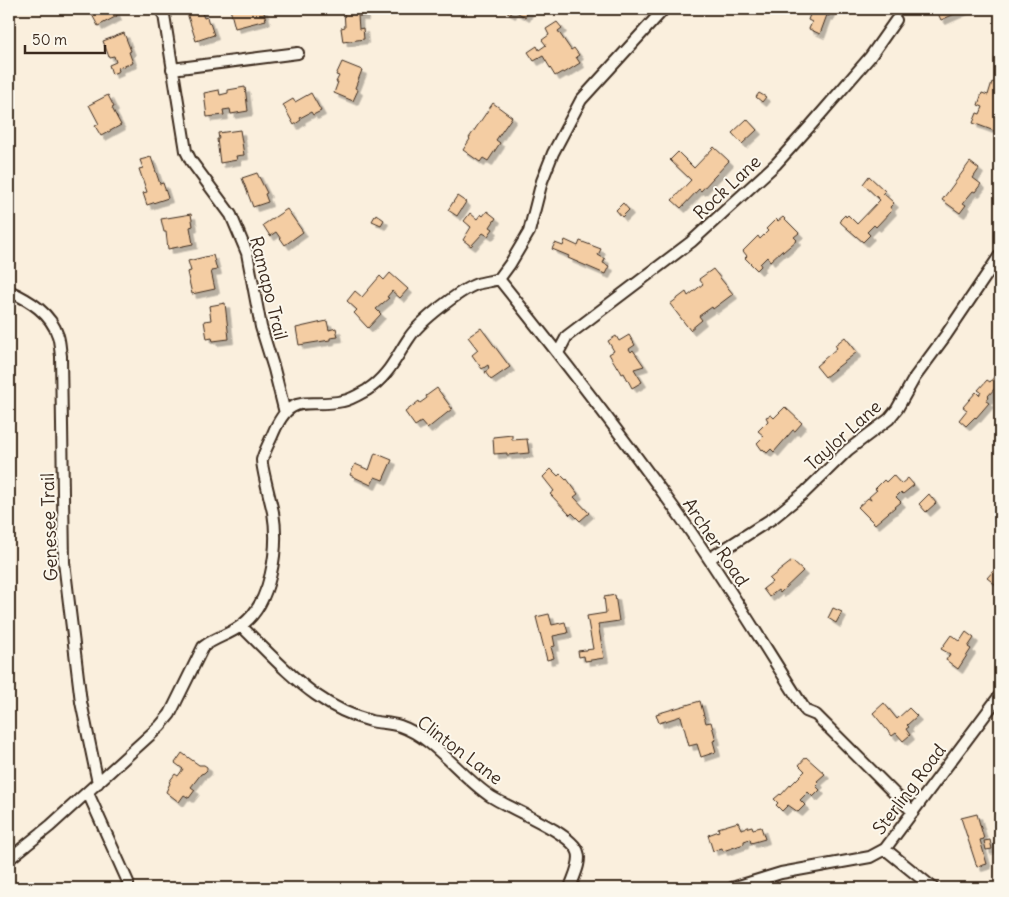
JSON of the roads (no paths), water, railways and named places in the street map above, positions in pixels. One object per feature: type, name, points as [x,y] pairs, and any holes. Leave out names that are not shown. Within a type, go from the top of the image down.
[{"type":"street","name":"Ramapo Trail","points":[[160,9],[164,15],[186,151],[190,161],[231,215],[247,253],[261,327],[285,413]]},
{"type":"street","points":[[9,859],[88,793],[160,726],[170,714],[203,647],[241,626],[258,608],[270,579],[275,545],[274,517],[262,462],[276,426],[285,413],[302,402],[344,401],[367,390],[383,378],[418,325],[476,285],[499,279],[529,232],[547,167],[581,100],[664,9]]},
{"type":"street","name":"Rock Lane","points":[[558,353],[568,336],[581,324],[618,299],[691,242],[776,164],[870,57],[896,20]]},
{"type":"street","points":[[172,69],[298,53]]},
{"type":"street","name":"Taylor Lane","points":[[709,559],[773,518],[804,493],[848,450],[889,419],[897,409],[915,377],[1000,255]]},
{"type":"street","name":"Archer Road","points":[[499,279],[558,353],[674,508],[709,559],[806,711],[816,715],[913,812]]},
{"type":"street","name":"Genesee Trail","points":[[9,291],[38,307],[49,320],[58,336],[61,356],[64,562],[81,702],[98,783]]},
{"type":"street","name":"Clinton Lane","points":[[241,626],[294,677],[316,695],[341,710],[370,720],[401,726],[422,738],[489,795],[547,825],[572,843],[578,852],[579,860],[570,888]]},
{"type":"street","name":"Sterling Road","points":[[732,888],[781,874],[870,857],[885,849],[1000,695]]},
{"type":"street","points":[[88,793],[128,882],[128,888]]},
{"type":"street","points":[[885,849],[933,888]]}]
